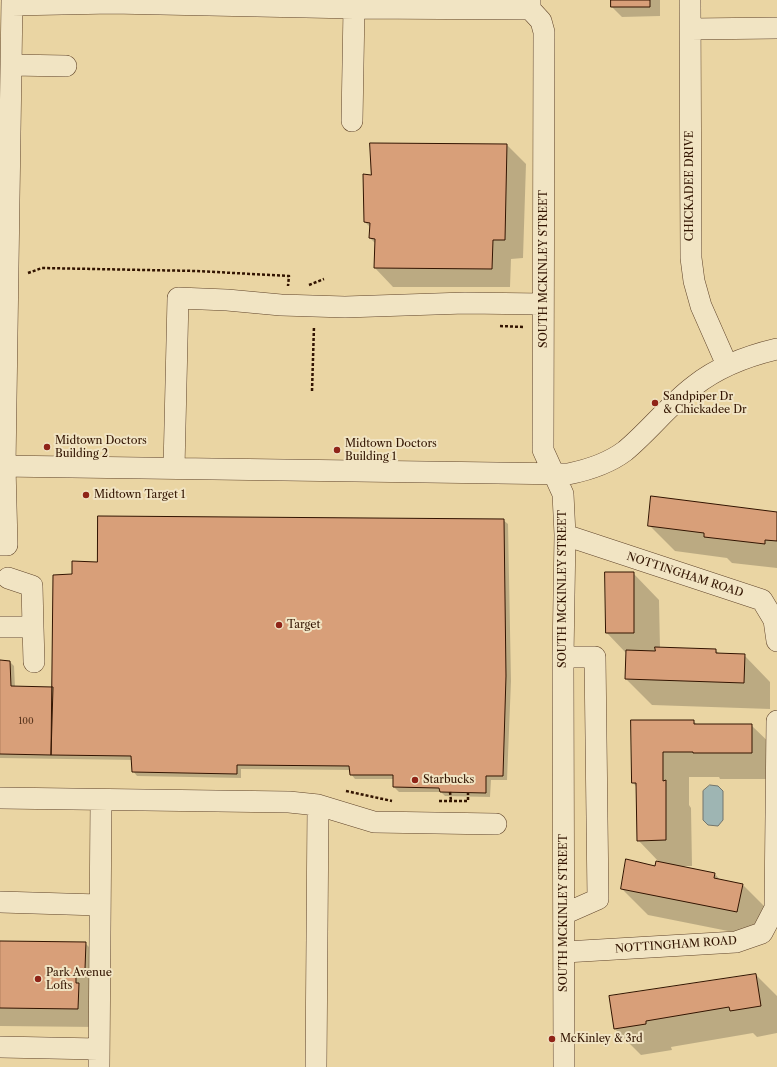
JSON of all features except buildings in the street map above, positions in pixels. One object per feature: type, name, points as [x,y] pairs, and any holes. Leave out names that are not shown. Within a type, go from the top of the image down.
[{"type":"street","name":"CHICKADEE DRIVE","points":[[690,0],[691,258],[694,281],[701,306],[727,365]]},
{"type":"street","points":[[34,662],[32,586],[4,580],[2,466],[4,214],[12,65],[12,3],[269,3],[354,8],[530,4]]},
{"type":"street","name":"SOUTH MCKINLEY STREET","points":[[530,4],[541,21],[544,32],[543,450],[562,494],[565,535],[563,657],[565,952],[564,1067]]},
{"type":"street","points":[[352,121],[354,8]]},
{"type":"street","points":[[691,29],[777,28]]},
{"type":"street","points":[[12,65],[66,66]]},
{"type":"street","points":[[174,468],[178,298],[227,300],[281,305],[345,307],[458,303],[543,304]]},
{"type":"street","points":[[2,466],[568,474],[596,466],[624,451],[693,386],[709,375],[727,365],[759,353],[777,349]]},
{"type":"street","name":"NOTTINGHAM ROAD","points":[[565,535],[762,600],[774,620],[777,641]]},
{"type":"street","points":[[0,627],[33,627]]},
{"type":"street","points":[[563,657],[595,657],[598,898],[564,914]]},
{"type":"street","name":"NOTTINGHAM ROAD","points":[[565,952],[736,942],[762,933],[775,908],[777,721]]},
{"type":"street","points":[[0,798],[289,802],[318,805],[374,822],[496,824]]},
{"type":"street","points":[[0,1047],[98,1058],[101,800]]},
{"type":"street","points":[[316,1067],[318,805]]},
{"type":"street","points":[[0,902],[100,905]]},
{"type":"path","points":[[24,275],[42,268],[197,271],[289,276],[288,292]]},
{"type":"path","points":[[308,285],[324,279]]},
{"type":"path","points":[[312,391],[314,322]]},
{"type":"path","points":[[450,792],[451,801]]},
{"type":"path","points":[[468,793],[468,801]]},
{"type":"water","points":[[710,785],[718,786],[723,791],[723,820],[718,826],[708,825],[703,820],[703,791]]},
{"type":"place","name":"Sandpiper Dr & Chickadee Dr","points":[[655,403]]},
{"type":"place","name":"Midtown Doctors Building 2","points":[[47,447]]},
{"type":"place","name":"Midtown Doctors Building 1","points":[[337,450]]},
{"type":"place","name":"Midtown Target 1","points":[[86,495]]},
{"type":"place","name":"Target","points":[[279,625]]},
{"type":"place","name":"Starbucks","points":[[415,780]]},
{"type":"place","name":"Park Avenue Lofts","points":[[38,979]]},
{"type":"place","name":"McKinley & 3rd","points":[[552,1039]]}]
